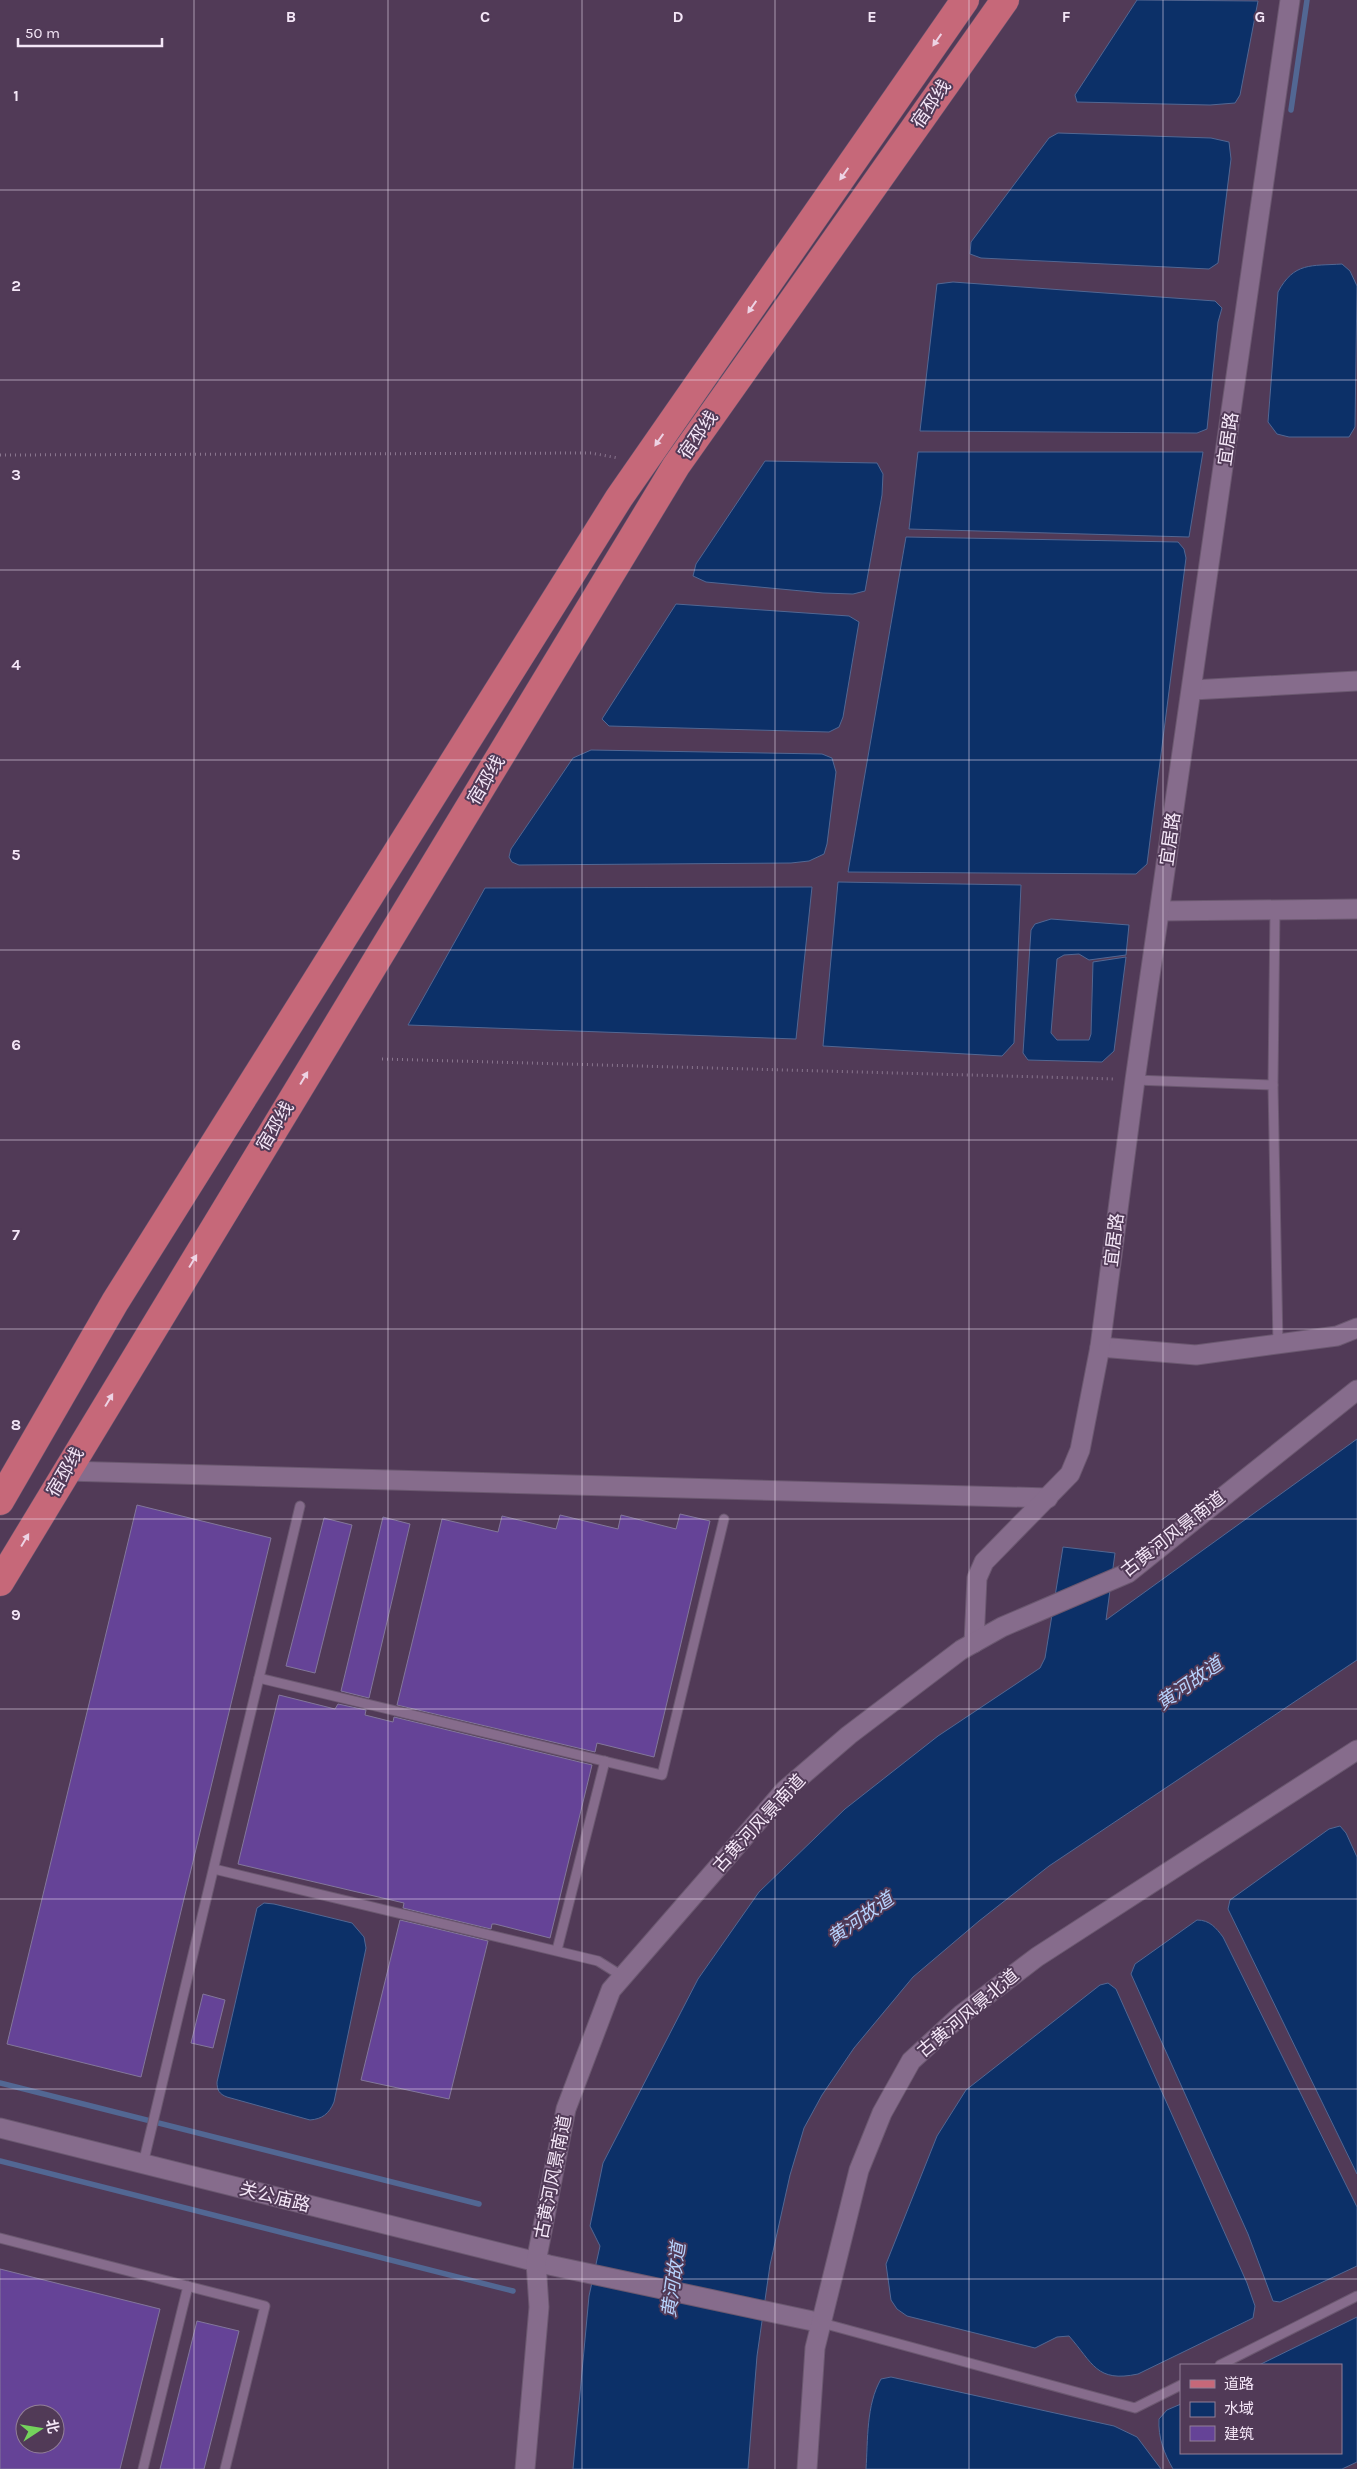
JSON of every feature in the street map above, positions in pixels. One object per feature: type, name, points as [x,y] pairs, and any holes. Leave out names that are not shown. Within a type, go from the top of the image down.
[{"type":"main road","name":"宿邳线","points":[[0,1501],[115,1302],[613,507],[965,0]]},
{"type":"main road","name":"宿邳线","points":[[0,1582],[676,466],[1005,0]]},
{"type":"street","name":"宜居路","points":[[974,1642],[977,1578],[984,1562],[1070,1474],[1080,1450],[1100,1347],[1135,1080],[1290,0]]},
{"type":"street","points":[[1192,690],[1357,681]]},
{"type":"street","points":[[1160,911],[1357,909]]},
{"type":"street","points":[[1100,1347],[1196,1355],[1337,1336],[1357,1328]]},
{"type":"street","name":"古黄河风景南道","points":[[525,2469],[543,2264],[566,2109],[611,1990],[785,1790],[849,1735],[974,1642],[1002,1627],[1128,1573],[1357,1390]]},
{"type":"street","points":[[66,1471],[1048,1498]]},
{"type":"street","name":"古黄河风景北道","points":[[806,2469],[815,2348],[859,2170],[882,2112],[910,2061],[962,2014],[1037,1957],[1357,1750]]},
{"type":"street","name":"关公庙路","points":[[0,2128],[543,2264],[822,2323]]},
{"type":"lane","points":[[1275,910],[1273,1085],[1278,1344]]},
{"type":"lane","points":[[1135,1080],[1273,1085]]},
{"type":"lane","points":[[143,2164],[300,1506]]},
{"type":"lane","points":[[259,1678],[662,1775],[724,1519]]},
{"type":"lane","points":[[557,1950],[605,1761]]},
{"type":"lane","points":[[214,1869],[557,1950],[598,1961],[622,1976]]},
{"type":"lane","points":[[0,2238],[265,2306],[225,2469]]},
{"type":"lane","points":[[143,2469],[188,2286]]},
{"type":"lane","points":[[1222,2364],[1357,2296]]},
{"type":"lane","points":[[822,2323],[1135,2408],[1180,2386]]},
{"type":"path","points":[[0,455],[591,453],[643,463]]},
{"type":"path","points":[[382,1060],[1135,1080]]},
{"type":"water","points":[[1137,0],[1258,1],[1240,95],[1235,103],[1210,105],[1077,102],[1075,95]]},
{"type":"water","points":[[1058,133],[1211,138],[1229,142],[1231,159],[1218,263],[1209,269],[981,258],[970,254],[971,242],[1049,138]]},
{"type":"water","points":[[1342,264],[1350,271],[1357,286],[1355,427],[1349,437],[1289,437],[1277,434],[1268,422],[1278,292],[1290,275],[1297,270],[1312,266]]},
{"type":"water","points":[[953,282],[1215,301],[1222,308],[1218,322],[1207,429],[1197,433],[920,431],[937,284]]},
{"type":"water","points":[[918,452],[1203,452],[1189,537],[909,529]]},
{"type":"water","points":[[765,461],[877,463],[883,474],[882,495],[865,591],[853,594],[823,593],[706,582],[693,576],[696,564]]},
{"type":"water","points":[[906,537],[1178,542],[1184,549],[1186,558],[1147,864],[1136,874],[848,872]]},
{"type":"water","points":[[676,604],[849,616],[859,622],[843,717],[839,727],[829,732],[609,726],[602,719]]},
{"type":"water","points":[[591,750],[822,754],[832,758],[836,772],[827,844],[824,854],[809,861],[791,863],[519,865],[512,862],[509,857],[511,849],[573,758]]},
{"type":"water","points":[[838,882],[1021,885],[1014,1043],[1002,1056],[823,1046]]},
{"type":"water","points":[[812,887],[796,1039],[408,1025],[485,888]]},
{"type":"water","points":[[1051,919],[1129,925],[1126,955],[1089,960],[1079,954],[1064,955],[1057,959],[1051,1033],[1057,1040],[1089,1040],[1091,1034],[1093,962],[1126,957],[1114,1051],[1102,1062],[1028,1060],[1023,1053],[1031,930],[1035,924]]},
{"type":"water","name":"黄河故道","points":[[1357,1439],[1357,1660],[1049,1866],[979,1921],[913,1977],[854,2048],[822,2095],[804,2128],[790,2175],[770,2265],[757,2356],[748,2469],[573,2469],[589,2296],[600,2246],[590,2226],[603,2163],[698,1979],[759,1892],[845,1809],[938,1736],[1040,1668],[1045,1658],[1063,1547],[1115,1553],[1106,1620]]},
{"type":"water","points":[[1340,1826],[1346,1833],[1357,1857],[1357,2174],[1228,1909],[1230,1900],[1329,1829]]},
{"type":"water","points":[[264,1903],[352,1923],[364,1937],[366,1948],[334,2102],[330,2110],[322,2117],[310,2120],[227,2097],[220,2093],[217,2087],[257,1908]]},
{"type":"water","points":[[1197,1920],[1209,1923],[1223,1937],[1357,2207],[1357,2266],[1280,2302],[1273,2301],[1248,2234],[1131,1974],[1135,1964]]},
{"type":"water","points":[[1108,1983],[1116,1989],[1247,2283],[1255,2306],[1253,2318],[1138,2374],[1124,2376],[1113,2376],[1097,2368],[1069,2336],[1057,2337],[1035,2348],[907,2316],[897,2309],[891,2300],[886,2264],[937,2136],[966,2090],[1100,1985]]},
{"type":"water","points":[[1357,2317],[1357,2462],[1342,2469],[1173,2469],[1162,2445],[1159,2419],[1167,2410],[1180,2404],[1180,2454],[1342,2454],[1342,2364],[1261,2364]]},
{"type":"water","points":[[891,2377],[1114,2426],[1137,2437],[1161,2469],[866,2469],[870,2411],[881,2379]]},
{"type":"building","points":[[137,1505],[271,1538],[141,2077],[7,2044]]},
{"type":"building","points":[[680,1514],[710,1521],[654,1757],[597,1743],[595,1752],[397,1705],[442,1519],[498,1532],[502,1516],[556,1529],[560,1515],[618,1529],[621,1515],[676,1529]]},
{"type":"building","points":[[383,1517],[410,1524],[369,1698],[341,1691]]},
{"type":"building","points":[[324,1518],[352,1525],[315,1673],[286,1666]]},
{"type":"building","points":[[279,1695],[335,1709],[338,1704],[366,1710],[365,1715],[393,1722],[394,1717],[592,1765],[550,1938],[495,1924],[492,1924],[491,1929],[403,1908],[404,1903],[238,1864]]},
{"type":"building","points":[[400,1920],[488,1941],[449,2099],[361,2080]]},
{"type":"building","points":[[203,1994],[225,2000],[213,2048],[191,2043]]},
{"type":"building","points":[[0,2269],[160,2309],[120,2469],[0,2469]]},
{"type":"building","points":[[197,2321],[239,2331],[204,2469],[160,2469]]},
{"type":"waterway","points":[[1291,110],[1307,0]]},
{"type":"waterway","points":[[0,2083],[479,2204]]},
{"type":"waterway","points":[[0,2161],[513,2291]]}]
